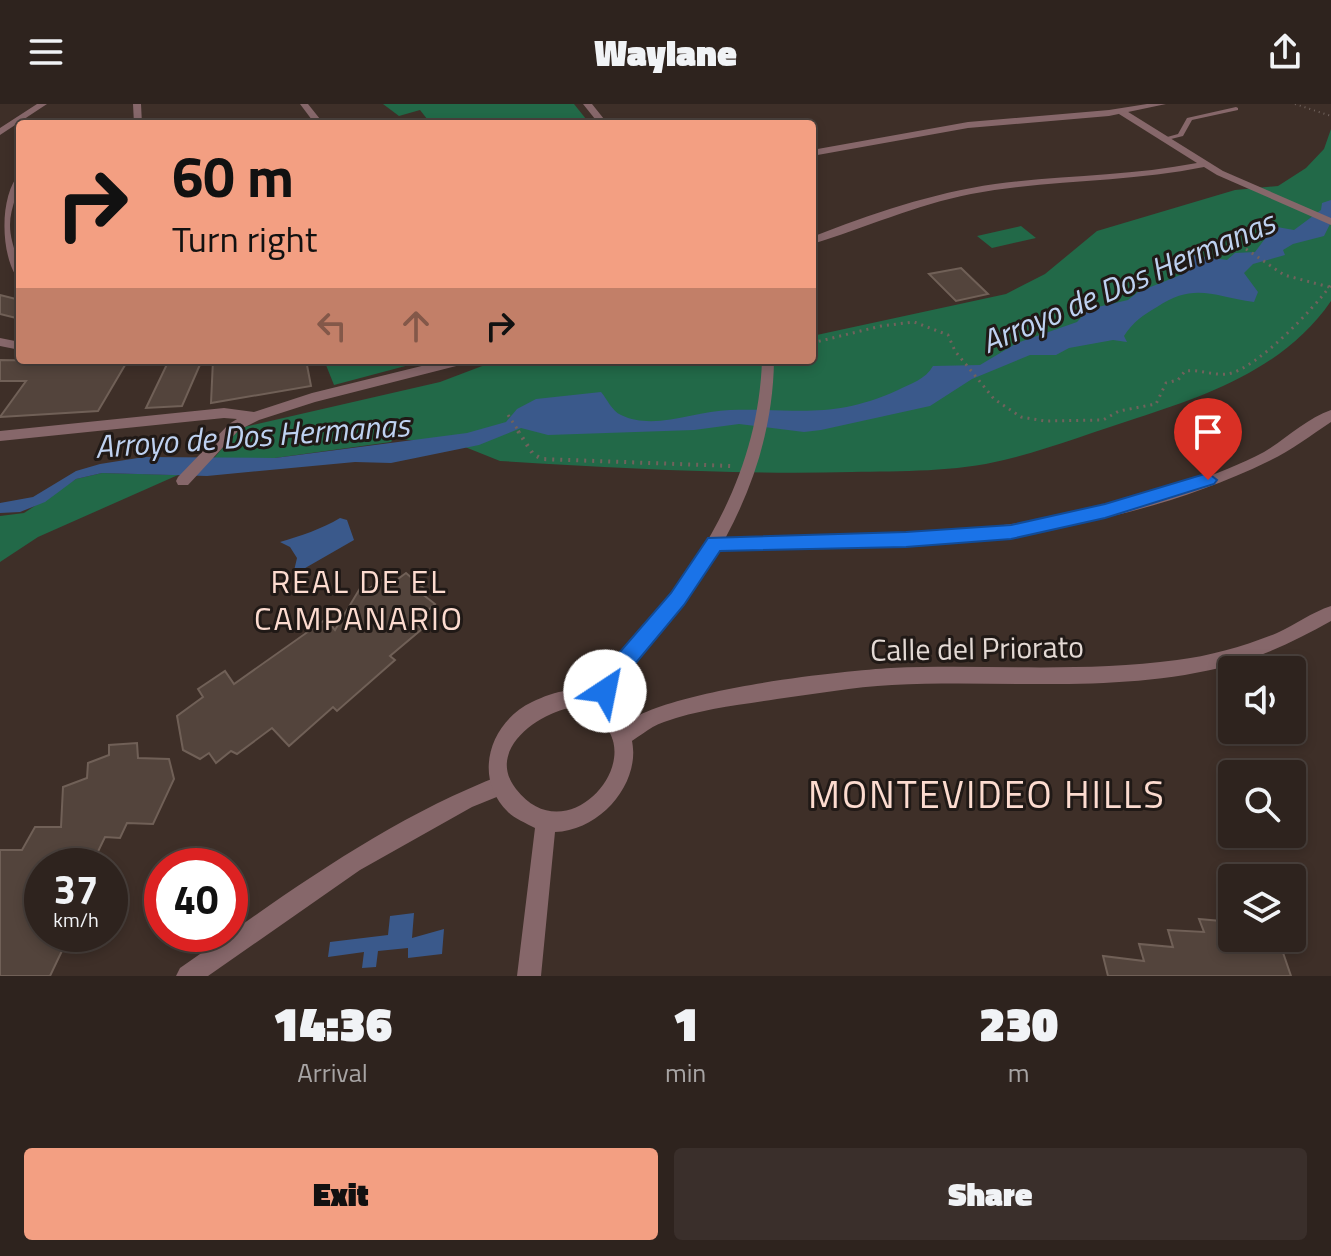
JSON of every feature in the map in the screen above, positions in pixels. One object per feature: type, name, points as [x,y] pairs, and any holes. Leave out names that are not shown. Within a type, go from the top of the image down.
[{"type":"street","points":[[18,120],[43,104]]},
{"type":"street","points":[[304,104],[317,120]]},
{"type":"street","points":[[587,104],[601,120]]},
{"type":"street","points":[[816,152],[968,125],[1122,112],[1162,104]]},
{"type":"street","points":[[1122,112],[1204,164],[1331,222]]},
{"type":"street","points":[[816,239],[879,215],[994,187],[1144,175],[1204,164]]},
{"type":"street","points":[[16,184],[3,208],[1,228],[16,270]]},
{"type":"street","points":[[183,481],[234,427],[254,417],[312,398],[447,364]]},
{"type":"street","points":[[597,707],[613,675],[678,599],[714,543],[757,450],[767,400],[768,364]]},
{"type":"street","points":[[0,436],[224,413],[254,417]]},
{"type":"street","points":[[714,543],[906,539],[1011,532],[1183,490],[1259,459],[1310,431],[1331,415]]},
{"type":"street","name":"Calle del Priorato","points":[[622,737],[653,717],[749,695],[844,681],[907,676],[1048,678],[1216,663],[1309,628],[1331,613]]},
{"type":"street","points":[[569,699],[597,707],[616,725],[622,737],[625,751],[621,779],[603,804],[577,819],[546,821],[518,809],[502,785],[500,753],[514,725],[538,705],[569,699]]},
{"type":"street","points":[[188,976],[352,862],[466,799],[502,785]]},
{"type":"street","points":[[529,976],[546,821]]},
{"type":"lane","points":[[1163,139],[1181,135],[1189,119],[1236,109]]},
{"type":"path","points":[[1295,104],[1331,116]]},
{"type":"path","points":[[816,342],[910,319],[948,335],[994,399],[1021,417],[1045,421],[1103,420],[1119,411],[1156,404],[1166,383],[1180,378],[1185,371],[1198,369],[1227,374],[1244,366],[1308,316],[1330,286],[1292,278],[1246,249]]},
{"type":"path","points":[[508,415],[533,454],[548,460],[750,467]]},
{"type":"green space","points":[[383,104],[574,104],[587,120],[428,120],[420,110],[399,116]]},
{"type":"green space","points":[[1331,129],[1331,301],[1313,324],[1292,344],[1244,376],[1164,409],[1038,451],[986,464],[948,469],[808,473],[500,461],[465,447],[394,438],[391,442],[275,458],[213,459],[240,428],[440,382],[487,364],[816,364],[816,335],[1006,294],[1045,274],[1097,231],[1235,190],[1278,186],[1306,168],[1324,149]]},
{"type":"green space","points":[[1021,226],[1036,238],[992,248],[977,236]]},
{"type":"green space","points":[[326,364],[413,364],[334,385]]},
{"type":"green space","points":[[102,473],[178,475],[38,537],[0,562],[0,516],[24,513],[76,479]]},
{"type":"water","points":[[1331,200],[1331,222],[1324,236],[1293,244],[1283,250],[1285,255],[1253,264],[1244,273],[1258,292],[1254,302],[1204,293],[1182,295],[1139,319],[1124,336],[1127,342],[1113,340],[1069,348],[1056,355],[1030,355],[972,379],[930,406],[804,432],[739,424],[694,430],[548,435],[521,428],[479,445],[391,463],[355,462],[207,476],[102,473],[76,479],[45,502],[20,512],[0,513],[0,503],[33,497],[76,471],[100,464],[144,457],[275,458],[467,433],[506,422],[517,409],[536,399],[601,392],[618,413],[647,421],[730,410],[815,410],[853,406],[913,383],[933,366],[980,365],[1017,343],[1077,322],[1089,309],[1128,300],[1138,292],[1183,274],[1192,255],[1227,260],[1235,253],[1255,252],[1264,240],[1265,229],[1277,227],[1294,230],[1321,210],[1322,203]]},
{"type":"water","points":[[340,518],[347,520],[354,540],[293,575],[297,558],[290,547],[280,542]]},
{"type":"water","points":[[414,913],[412,938],[444,929],[442,954],[408,958],[408,948],[378,951],[376,967],[362,968],[364,952],[328,957],[330,942],[388,935],[390,916]]},
{"type":"building","points":[[961,268],[988,294],[956,301],[929,274]]},
{"type":"building","points":[[0,295],[16,299],[16,318],[0,314]]},
{"type":"building","points":[[0,360],[16,360],[16,364],[126,364],[98,411],[0,417],[26,381],[0,381]]},
{"type":"building","points":[[167,364],[200,364],[182,406],[146,408]]},
{"type":"building","points":[[213,364],[307,364],[311,386],[211,403]]},
{"type":"building","points":[[406,573],[427,591],[421,593],[435,604],[414,623],[422,629],[390,656],[395,660],[337,711],[333,707],[289,746],[272,728],[237,754],[231,751],[216,763],[209,753],[200,759],[183,750],[177,716],[203,697],[198,689],[225,671],[234,684],[326,619],[335,630],[362,585],[367,590],[383,579],[390,585]]},
{"type":"building","points":[[137,743],[138,758],[169,759],[174,779],[153,824],[127,823],[120,838],[105,837],[100,848],[24,848],[24,952],[61,952],[50,976],[0,976],[0,850],[22,850],[35,827],[61,827],[63,787],[87,778],[88,763],[109,755],[109,745]]},
{"type":"building","points":[[1199,919],[1218,921],[1218,952],[1283,952],[1291,976],[1108,976],[1103,956],[1144,961],[1139,944],[1173,947],[1168,930],[1204,932]]},
{"type":"district","name":"REAL DE EL CAMPANARIO","points":[[359,600]]},
{"type":"district","name":"MONTEVIDEO HILLS","points":[[987,795]]},
{"type":"route","points":[[605,691],[613,675],[678,599],[714,543],[906,539],[1011,532],[1105,511],[1208,480]]},
{"type":"water label","name":"Arroyo de Dos Hermanas","points":[[1128,282]]},
{"type":"water label","name":"Arroyo de Dos Hermanas","points":[[252,436]]}]
